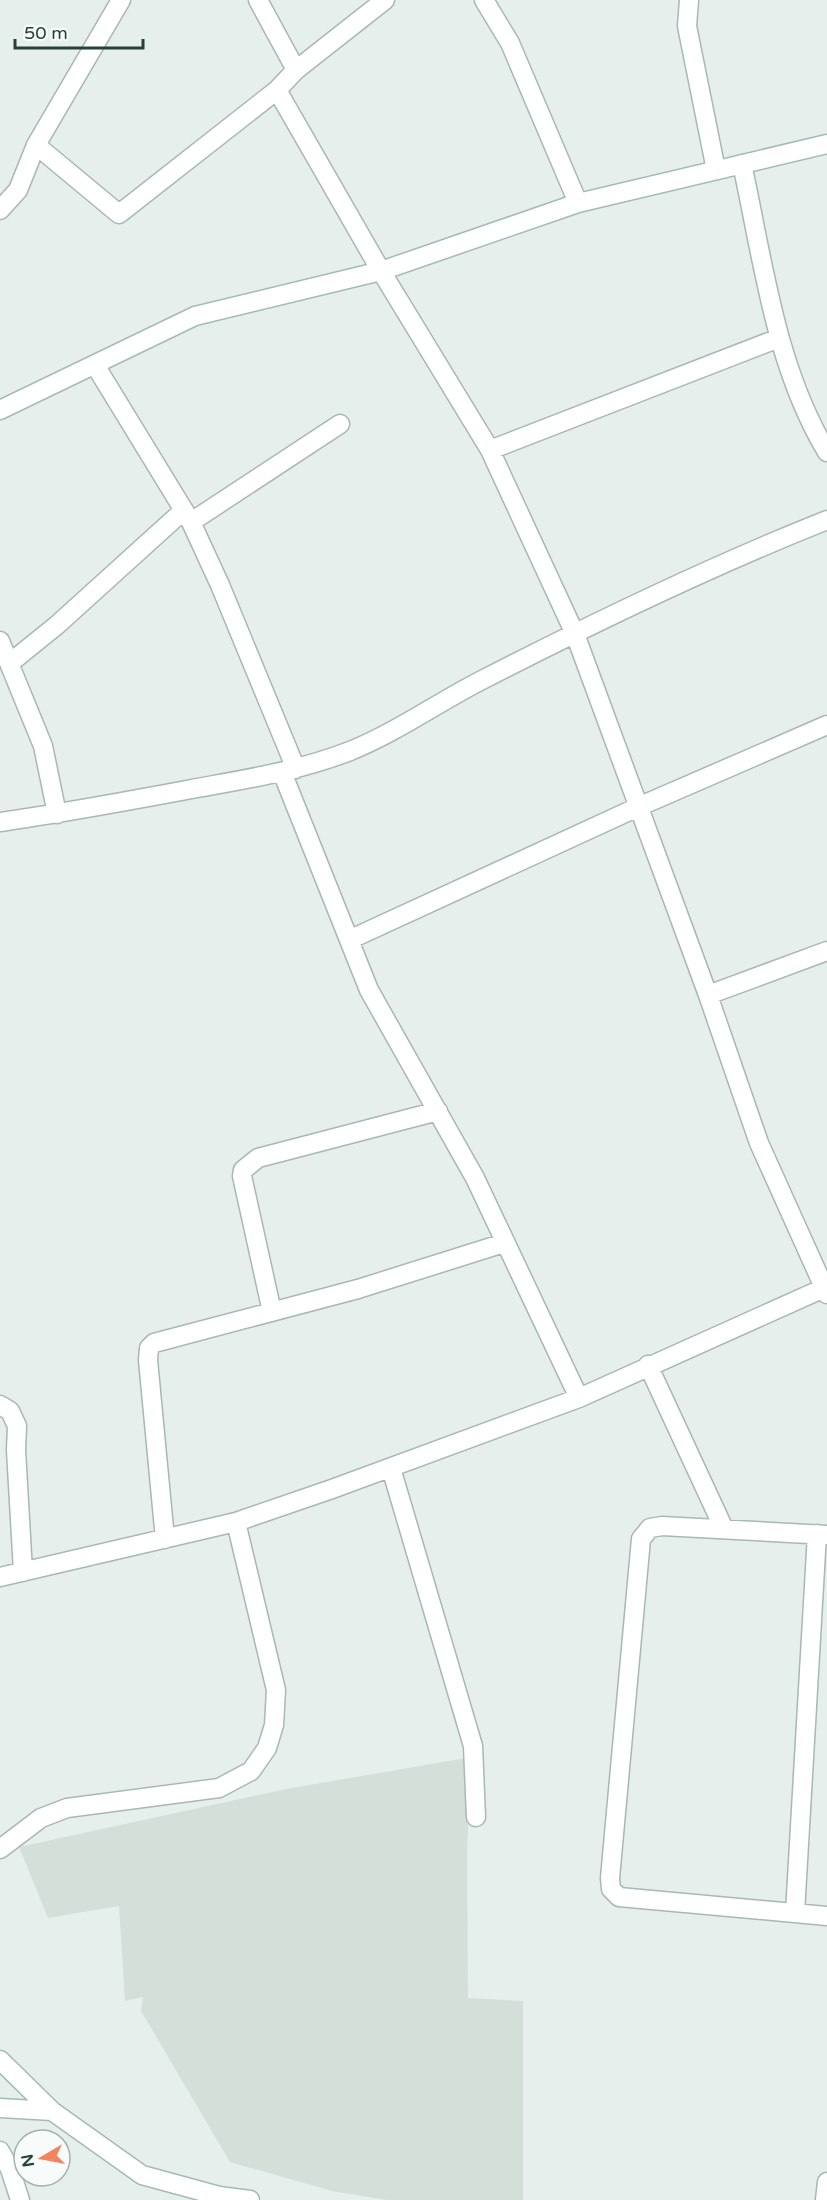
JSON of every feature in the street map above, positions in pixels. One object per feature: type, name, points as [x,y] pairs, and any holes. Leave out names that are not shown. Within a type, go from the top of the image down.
[{"type":"street","points":[[258,0],[296,70]]},
{"type":"street","points":[[36,145],[119,214],[277,90],[296,70],[385,0]]},
{"type":"street","points":[[484,0],[510,43],[578,203]]},
{"type":"street","points":[[689,0],[687,26],[716,170]]},
{"type":"street","points":[[0,210],[18,190],[36,145],[117,2]]},
{"type":"street","points":[[0,1577],[236,1522],[391,1468],[579,1398],[648,1365],[826,1291],[759,1143],[708,995],[575,634],[490,450],[381,271],[277,90]]},
{"type":"street","points":[[0,410],[195,316],[381,271],[578,203],[827,144]]},
{"type":"street","points":[[742,164],[779,338],[815,433],[827,452]]},
{"type":"street","points":[[490,450],[779,338]]},
{"type":"street","points":[[95,365],[187,516],[220,585],[369,990],[475,1178],[579,1398]]},
{"type":"street","points":[[10,663],[187,516],[340,424]]},
{"type":"street","points":[[0,822],[57,814],[289,771],[351,751],[408,725],[479,682],[575,634],[746,552],[827,520]]},
{"type":"street","points":[[0,641],[43,746],[57,814]]},
{"type":"street","points":[[351,939],[638,807],[827,725]]},
{"type":"street","points":[[708,995],[827,951]]},
{"type":"street","points":[[272,1312],[242,1176],[243,1170],[258,1158],[438,1111]]},
{"type":"street","points":[[165,1539],[149,1348],[154,1343],[358,1289],[504,1243]]},
{"type":"street","points":[[648,1365],[724,1529]]},
{"type":"street","points":[[0,1405],[10,1411],[17,1426],[16,1450],[23,1572]]},
{"type":"street","points":[[391,1468],[472,1746],[476,1817]]},
{"type":"street","points":[[0,1850],[41,1818],[67,1808],[219,1788],[251,1771],[267,1748],[274,1725],[276,1690],[236,1522]]},
{"type":"street","points":[[795,1913],[822,1535],[662,1526],[650,1528],[641,1539],[610,1878],[611,1889],[619,1896],[636,1899],[827,1916]]},
{"type":"street","points":[[0,2060],[52,2111],[142,2175],[219,2196],[250,2200]]},
{"type":"street","points":[[0,2108],[52,2111]]},
{"type":"street","points":[[0,2151],[10,2169],[20,2200]]},
{"type":"street","points":[[825,2200],[827,2182]]},
{"type":"shaded area","points":[[472,1757],[467,1849],[468,1998],[523,2001],[523,2200],[387,2200],[332,2191],[230,2162],[141,2011],[143,1997],[125,2001],[119,1906],[48,1918],[19,1847],[286,1789]]}]
